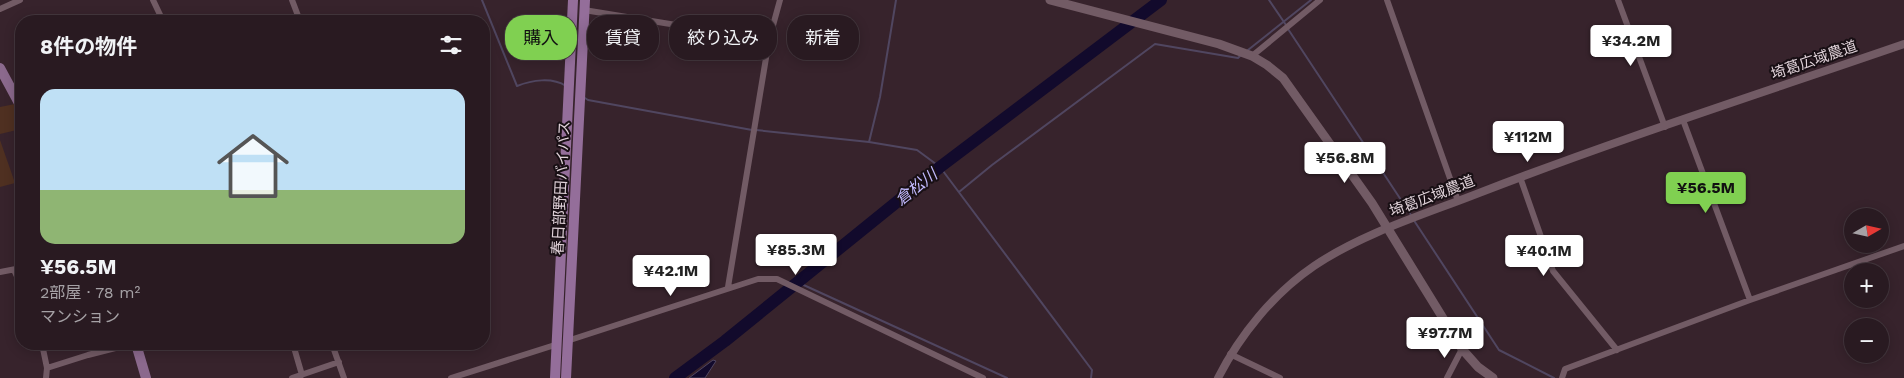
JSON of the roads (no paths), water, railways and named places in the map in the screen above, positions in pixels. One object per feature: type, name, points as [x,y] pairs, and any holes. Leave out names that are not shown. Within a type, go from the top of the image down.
[{"type":"highway","name":"春日部野田バイパス","points":[[555,378],[573,0]]},
{"type":"highway","name":"春日部野田バイパス","points":[[566,378],[585,5]]},
{"type":"main road","points":[[1050,0],[1118,16],[1219,44],[1252,56],[1283,78],[1306,108],[1388,228],[1462,349],[1478,367],[1493,378]]},
{"type":"main road","points":[[0,68],[3,79],[15,98]]},
{"type":"main road","points":[[138,350],[146,378]]},
{"type":"street","points":[[0,9],[20,0]]},
{"type":"street","points":[[153,0],[160,15]]},
{"type":"street","points":[[292,0],[298,15]]},
{"type":"street","points":[[776,15],[780,0]]},
{"type":"street","points":[[1252,56],[1320,0]]},
{"type":"street","points":[[1387,0],[1458,201]]},
{"type":"street","points":[[1618,0],[1665,127]]},
{"type":"street","points":[[585,5],[669,21]]},
{"type":"street","name":"埼葛広域農道","points":[[1218,378],[1230,354],[1274,299],[1313,267],[1338,252],[1388,228],[1520,177],[1904,44]]},
{"type":"street","points":[[728,287],[766,60]]},
{"type":"street","points":[[1683,120],[1750,300]]},
{"type":"street","points":[[1520,177],[1553,271],[1617,350]]},
{"type":"street","points":[[1562,378],[1565,369],[1750,300],[1904,246]]},
{"type":"street","points":[[0,272],[15,270]]},
{"type":"street","points":[[452,378],[688,303],[728,287],[758,278],[777,279],[983,378]]},
{"type":"street","points":[[1447,378],[1462,349]]},
{"type":"street","points":[[43,350],[47,368],[46,378]]},
{"type":"street","points":[[47,368],[108,350]]},
{"type":"street","points":[[295,350],[302,375]]},
{"type":"street","points":[[334,350],[344,378]]},
{"type":"street","points":[[1230,354],[1280,378]]},
{"type":"street","points":[[292,378],[339,362]]},
{"type":"waterway","points":[[482,0],[488,15]]},
{"type":"waterway","points":[[869,142],[880,97],[896,0]]},
{"type":"waterway","name":"倉松川","points":[[675,378],[725,341],[940,167],[1161,0]]},
{"type":"waterway","points":[[1269,0],[1286,25]]},
{"type":"waterway","points":[[1248,50],[1311,0]]},
{"type":"waterway","points":[[490,20],[517,86],[542,80],[555,81],[566,86]]},
{"type":"waterway","points":[[1288,29],[1411,215]]},
{"type":"waterway","points":[[959,192],[992,165],[1155,44],[1238,58],[1240,56]]},
{"type":"waterway","points":[[585,98],[752,130]]},
{"type":"waterway","points":[[756,130],[869,142],[917,150],[940,167],[1092,370],[1091,378]]},
{"type":"waterway","points":[[1413,219],[1499,350],[1554,378]]},
{"type":"waterway","points":[[797,282],[1007,378]]}]
